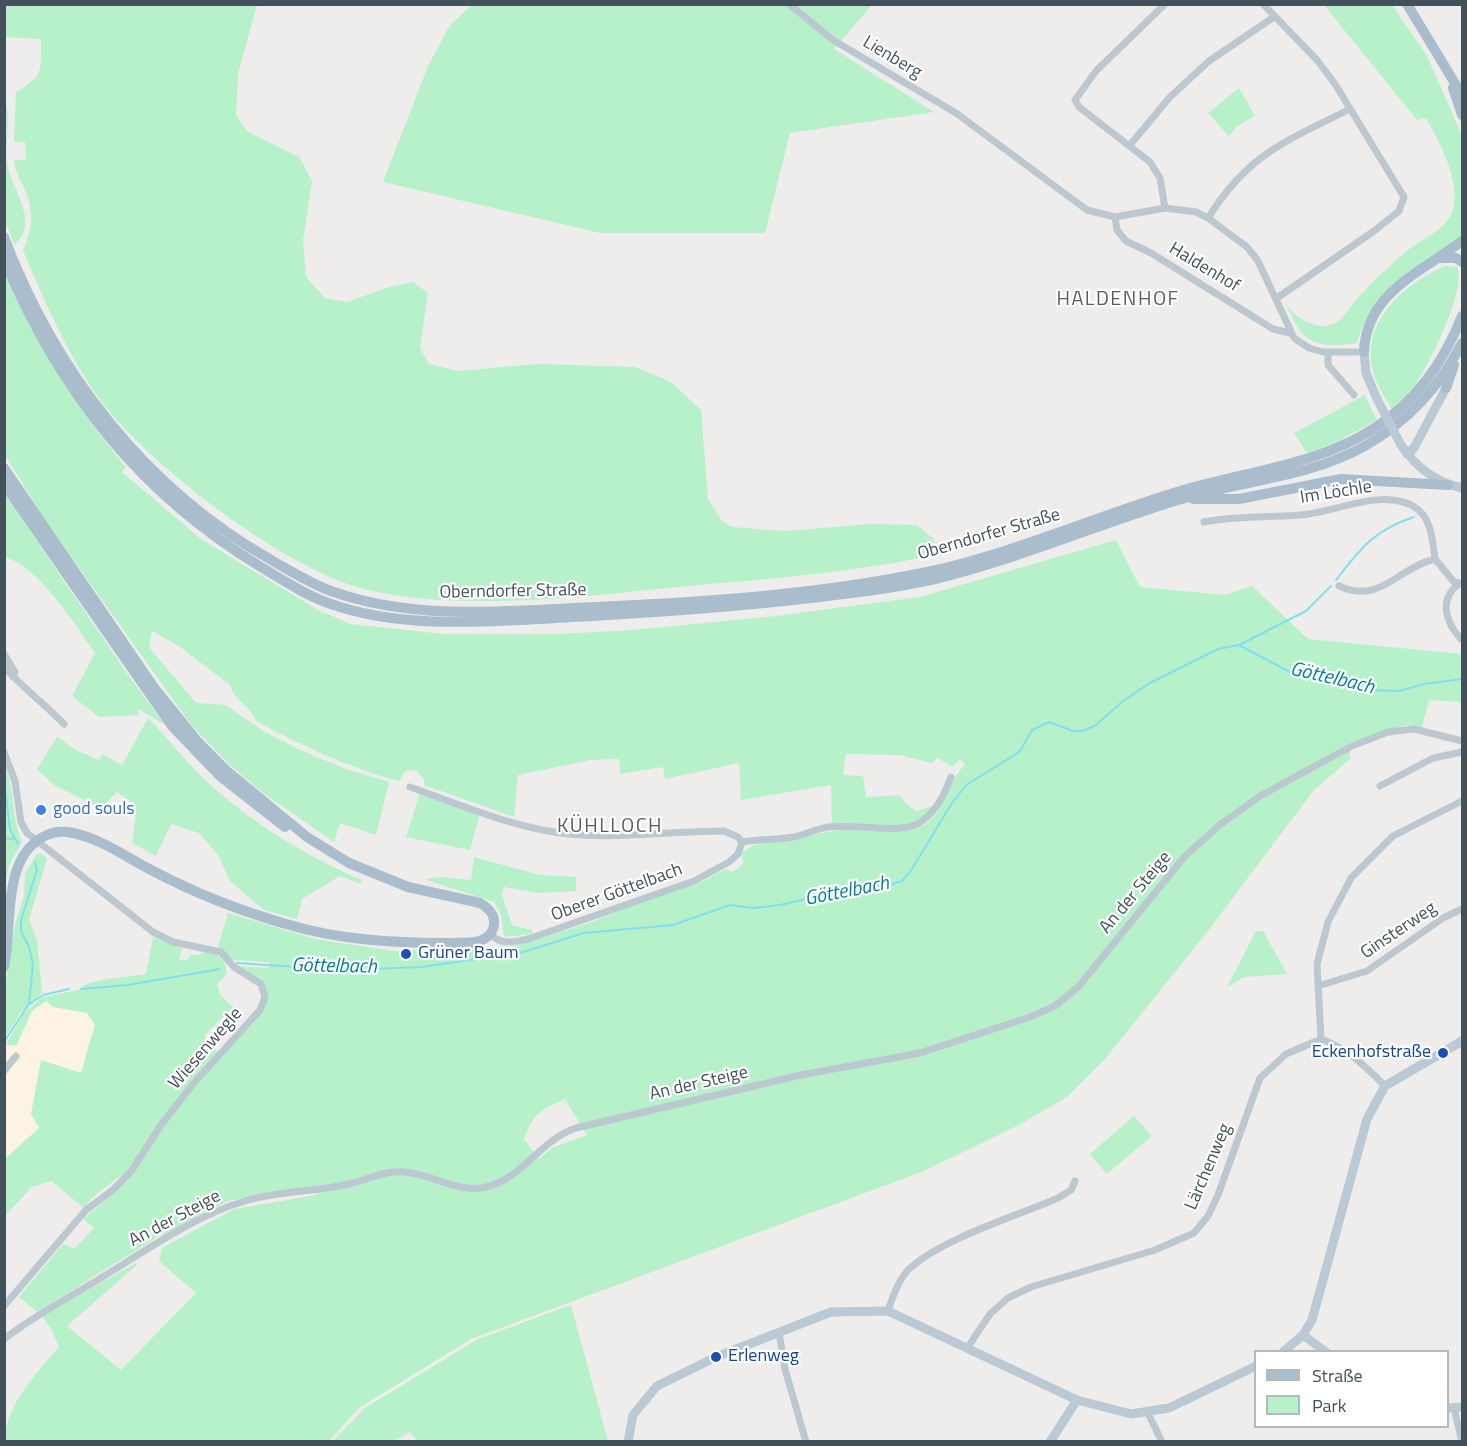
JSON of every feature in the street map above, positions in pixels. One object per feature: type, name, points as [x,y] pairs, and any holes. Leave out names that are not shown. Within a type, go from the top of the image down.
[{"type":"main road","points":[[1407,4],[1443,60],[1462,95]]},
{"type":"main road","points":[[1443,60],[1462,115]]},
{"type":"main road","name":"Oberndorfer Straße","points":[[4,237],[49,333],[81,385],[127,445],[150,470],[181,499],[250,548],[329,590],[364,601],[400,608],[507,611],[708,600],[852,585],[966,561],[1179,495]]},
{"type":"main road","points":[[1364,352],[1364,340],[1379,305],[1403,281],[1460,244]]},
{"type":"main road","points":[[1437,258],[1456,258],[1462,262]]},
{"type":"main road","name":"Oberndorfer Straße","points":[[4,260],[55,363],[98,424],[146,478],[178,509],[244,556],[325,602],[359,612],[425,620],[508,620],[711,609],[853,594],[964,572],[1179,495]]},
{"type":"main road","points":[[1179,495],[1315,455],[1348,443],[1372,429],[1398,411],[1426,381],[1444,353],[1462,316]]},
{"type":"main road","points":[[1179,495],[1318,465],[1362,447],[1412,411],[1444,374],[1460,348]]},
{"type":"main road","points":[[1446,388],[1460,348]]},
{"type":"main road","points":[[4,468],[112,627],[182,724],[227,771],[307,837],[349,863],[408,887],[485,906],[494,919],[490,934],[485,939],[473,942],[429,943],[366,939],[321,933],[278,922],[215,901],[81,835],[55,832],[36,842],[22,858],[16,872],[4,968]]},
{"type":"main road","points":[[1179,495],[1239,499],[1341,479],[1448,485]]},
{"type":"main road","points":[[4,484],[172,726],[200,757],[236,790],[284,827],[307,837]]},
{"type":"street","name":"Lienberg","points":[[789,4],[833,40],[956,113],[1088,210],[1115,217]]},
{"type":"street","points":[[1165,4],[1096,71],[1076,96],[1079,107],[1130,145],[1156,169],[1165,208]]},
{"type":"street","points":[[1263,4],[1317,60],[1402,192],[1404,202],[1399,211],[1374,231],[1277,298]]},
{"type":"street","points":[[1130,145],[1170,97],[1209,61],[1274,17]]},
{"type":"street","points":[[1208,218],[1236,177],[1257,159],[1350,109]]},
{"type":"street","points":[[1115,217],[1165,208],[1182,209],[1208,218],[1247,247],[1258,261],[1277,298],[1290,333]]},
{"type":"street","name":"Haldenhof","points":[[1115,217],[1117,230],[1126,241],[1168,264],[1273,329],[1290,333],[1305,346],[1328,353]]},
{"type":"street","points":[[1354,395],[1328,365],[1328,353],[1364,352],[1366,373],[1377,399],[1407,454],[1425,472],[1448,485],[1462,488]]},
{"type":"street","points":[[1407,454],[1414,448],[1446,388]]},
{"type":"street","name":"Im Löchle","points":[[1204,522],[1249,515],[1299,515],[1376,500],[1394,501],[1412,506],[1426,519],[1431,529],[1435,559]]},
{"type":"street","points":[[1338,586],[1355,593],[1370,592],[1419,563],[1435,559],[1450,578],[1461,584],[1449,597],[1445,609],[1447,620],[1461,639]]},
{"type":"street","points":[[4,654],[15,672],[13,677]]},
{"type":"street","points":[[4,667],[64,724]]},
{"type":"street","name":"An der Steige","points":[[4,1339],[60,1301],[155,1245],[226,1207],[248,1200],[345,1185],[392,1172],[415,1172],[471,1190],[485,1188],[515,1174],[542,1147],[565,1132],[606,1120],[801,1075],[920,1053],[1030,1017],[1054,1006],[1079,986],[1185,856],[1221,824],[1260,796],[1352,746],[1388,732],[1413,729],[1462,741]]},
{"type":"street","points":[[1380,786],[1433,758],[1462,752]]},
{"type":"street","points":[[5,755],[15,781],[21,822],[36,842]]},
{"type":"street","points":[[410,787],[520,826],[567,834],[612,836],[724,831],[738,837],[742,842],[791,838],[826,827],[883,830],[908,827],[927,820],[935,811],[951,777]]},
{"type":"street","points":[[1385,1086],[1341,1046],[1321,1039],[1317,964],[1322,943],[1328,922],[1351,878],[1393,836],[1462,801]]},
{"type":"street","name":"Wiesenwegle","points":[[4,1306],[86,1210],[114,1189],[132,1170],[161,1125],[193,1084],[260,1010],[264,997],[261,984],[234,967],[221,952],[184,945],[153,932],[36,842]]},
{"type":"street","name":"Oberer Göttelbach","points":[[490,934],[500,942],[506,943],[534,937],[694,881],[729,862],[738,854],[742,842]]},
{"type":"street","name":"Ginsterweg","points":[[1318,986],[1367,971],[1443,918],[1462,909]]},
{"type":"street","name":"Lärchenweg","points":[[968,1347],[990,1314],[1008,1298],[1031,1287],[1155,1250],[1194,1233],[1208,1216],[1218,1195],[1260,1078],[1286,1054],[1321,1039]]},
{"type":"street","points":[[1285,1350],[1303,1335],[1319,1301],[1367,1119],[1385,1086],[1462,1041]]},
{"type":"street","points":[[4,1071],[16,1056]]},
{"type":"street","points":[[888,1311],[894,1292],[907,1271],[927,1257],[949,1244],[1058,1198],[1071,1190],[1075,1181]]},
{"type":"street","points":[[628,1442],[633,1415],[657,1386],[716,1357],[831,1312],[888,1311],[1077,1400],[1131,1414],[1148,1413],[1190,1399],[1254,1367]]},
{"type":"street","points":[[779,1332],[785,1369],[806,1442]]},
{"type":"street","points":[[1303,1335],[1323,1350]]},
{"type":"street","points":[[1050,1442],[1077,1400]]},
{"type":"street","points":[[1455,1408],[1462,1442]]},
{"type":"street","points":[[1148,1413],[1162,1442]]},
{"type":"shaded area","points":[[46,1000],[53,1007],[87,1013],[93,1019],[95,1030],[91,1035],[81,1073],[39,1128],[5,1159],[5,1047],[16,1045],[32,1011]]},
{"type":"green space","points":[[4,5],[257,5],[238,74],[236,116],[248,132],[299,157],[312,181],[303,240],[306,277],[325,298],[347,302],[389,287],[413,282],[428,293],[420,348],[429,364],[458,371],[537,364],[635,367],[671,382],[701,410],[708,499],[721,520],[732,527],[785,531],[871,524],[916,525],[933,538],[939,554],[842,571],[776,578],[560,598],[478,601],[400,596],[364,589],[331,578],[294,559],[216,508],[144,447],[115,418],[93,390],[63,339],[23,250],[30,230],[31,217],[27,195],[17,174],[14,160],[26,160],[25,142],[14,142],[16,92],[37,76],[41,65],[41,39],[5,37]]},
{"type":"green space","points":[[472,5],[872,5],[834,49],[934,112],[790,133],[765,233],[600,233],[383,182],[428,66],[450,25]]},
{"type":"green space","points":[[1324,5],[1392,5],[1427,56],[1462,136],[1462,235],[1387,290],[1375,304],[1357,343],[1343,345],[1321,344],[1305,336],[1298,328],[1286,304],[1296,315],[1309,323],[1323,326],[1337,322],[1387,268],[1444,224],[1452,212],[1455,201],[1448,164],[1426,118],[1417,120]]},
{"type":"green space","points":[[1239,88],[1255,116],[1237,126],[1229,136],[1208,113]]},
{"type":"green space","points":[[5,102],[8,113],[7,162],[25,216],[22,236],[14,244],[5,220]]},
{"type":"green space","points":[[1445,266],[1457,267],[1459,277],[1446,324],[1417,382],[1392,409],[1373,373],[1371,350],[1374,333],[1390,305],[1402,293],[1430,273]]},
{"type":"green space","points":[[4,274],[59,375],[90,422],[126,467],[122,472],[201,539],[318,610],[351,624],[443,634],[558,634],[633,630],[776,616],[920,597],[1116,540],[1140,587],[1225,595],[1252,586],[1308,639],[1462,654],[1462,702],[1429,700],[1422,727],[1405,725],[1349,743],[1350,759],[1314,790],[1204,936],[1105,1059],[1068,1096],[1021,1124],[924,1171],[471,1339],[359,1408],[329,1441],[5,1441],[6,1428],[16,1403],[32,1379],[59,1347],[52,1330],[42,1316],[136,1263],[137,1265],[67,1326],[121,1370],[196,1293],[159,1261],[162,1248],[234,1209],[316,1195],[317,1186],[228,1201],[154,1239],[37,1312],[19,1297],[63,1244],[74,1249],[94,1228],[83,1219],[123,1185],[161,1126],[263,1009],[263,982],[238,966],[268,968],[269,962],[233,960],[218,946],[228,913],[315,939],[394,951],[515,946],[592,922],[648,898],[701,882],[726,869],[733,872],[743,864],[742,853],[757,844],[844,830],[902,832],[920,827],[939,810],[959,771],[965,765],[960,759],[952,767],[938,758],[931,763],[900,755],[846,754],[843,775],[863,776],[866,797],[900,795],[905,803],[917,811],[935,805],[925,815],[914,821],[888,827],[832,826],[831,785],[741,800],[739,763],[665,779],[663,767],[620,774],[619,759],[591,760],[518,775],[514,817],[424,785],[424,779],[416,770],[405,771],[399,781],[380,776],[344,763],[273,730],[256,721],[235,695],[230,685],[179,646],[152,631],[149,647],[196,703],[225,705],[265,732],[300,750],[346,769],[389,782],[376,835],[340,823],[334,842],[263,793],[231,766],[192,726],[45,520],[5,455]],"holes":[[[565,1099],[587,1135],[552,1148],[539,1159],[524,1139],[531,1123],[539,1113]]]},
{"type":"green space","points":[[1365,395],[1377,420],[1334,443],[1307,453],[1294,433]]},
{"type":"green space","points":[[4,493],[126,672],[165,725],[137,708],[139,715],[99,717],[72,696],[95,653],[43,584],[31,572],[5,557]]},
{"type":"green space","points":[[148,718],[197,772],[240,810],[299,849],[362,880],[361,884],[340,876],[302,899],[297,919],[264,910],[229,880],[219,856],[199,833],[171,824],[156,856],[132,843],[137,806],[117,792],[101,808],[54,785],[37,769],[57,737],[76,750],[99,760],[103,754],[122,765]]},
{"type":"green space","points":[[5,765],[22,842],[9,865],[5,885]]},
{"type":"green space","points":[[420,793],[480,813],[470,850],[406,837]]},
{"type":"green space","points":[[41,853],[47,859],[29,920],[37,940],[42,993],[21,1012],[5,1037],[5,988],[15,924],[24,896],[25,874],[36,855]]},
{"type":"green space","points":[[474,857],[540,875],[576,877],[576,891],[539,893],[504,887],[502,895],[512,925],[532,930],[532,934],[504,937],[501,914],[494,902],[424,879],[442,877],[471,880]]},
{"type":"green space","points":[[1256,931],[1263,931],[1287,974],[1244,977],[1227,987]]},
{"type":"green space","points":[[153,937],[182,949],[179,959],[187,961],[190,955],[199,955],[206,951],[219,956],[224,962],[226,976],[217,983],[220,995],[233,1007],[204,1036],[219,1054],[133,1164],[94,1196],[84,1208],[51,1181],[32,1187],[5,1216],[5,1159],[39,1128],[31,1114],[41,1060],[81,1073],[95,1025],[87,1013],[53,1007],[46,1001],[32,1011],[16,1046],[6,1044],[25,1012],[43,997],[79,990],[86,984],[108,979],[146,974]]},
{"type":"green space","points":[[1134,1116],[1152,1136],[1107,1174],[1090,1154]]},
{"type":"green space","points":[[571,1305],[608,1441],[418,1442],[410,1432],[394,1441],[333,1441],[365,1408],[478,1339]]},
{"type":"waterway","points":[[1336,580],[1369,541],[1388,528],[1414,517]]},
{"type":"waterway","points":[[1239,645],[1306,611],[1331,586]]},
{"type":"waterway","name":"Göttelbach","points":[[237,963],[344,970],[422,967],[523,952],[584,933],[673,925],[730,905],[753,908],[780,905],[846,890],[865,892],[902,881],[966,785],[1020,751],[1032,730],[1049,722],[1073,731],[1083,731],[1096,725],[1123,701],[1150,683],[1218,649],[1239,645],[1292,673],[1332,685],[1364,690],[1399,691],[1424,684],[1462,679]]},
{"type":"waterway","points":[[4,780],[10,829],[18,844]]},
{"type":"waterway","points":[[4,838],[14,839]]},
{"type":"waterway","points":[[4,1042],[29,1004],[33,964],[29,947],[21,931],[21,920],[37,870],[35,862]]},
{"type":"waterway","name":"Göttelbach","points":[[81,989],[128,985],[220,969]]},
{"type":"waterway","name":"Göttelbach","points":[[30,1004],[43,995],[69,989]]},
{"type":"place","name":"good souls","points":[[41,810]]},
{"type":"place","name":"Grüner Baum","points":[[406,954]]},
{"type":"place","name":"Eckenhofstraße","points":[[1443,1053]]},
{"type":"place","name":"Erlenweg","points":[[716,1357]]},
{"type":"district","name":"HALDENHOF","points":[[1118,300]]},
{"type":"district","name":"KÜHLLOCH","points":[[610,827]]}]
